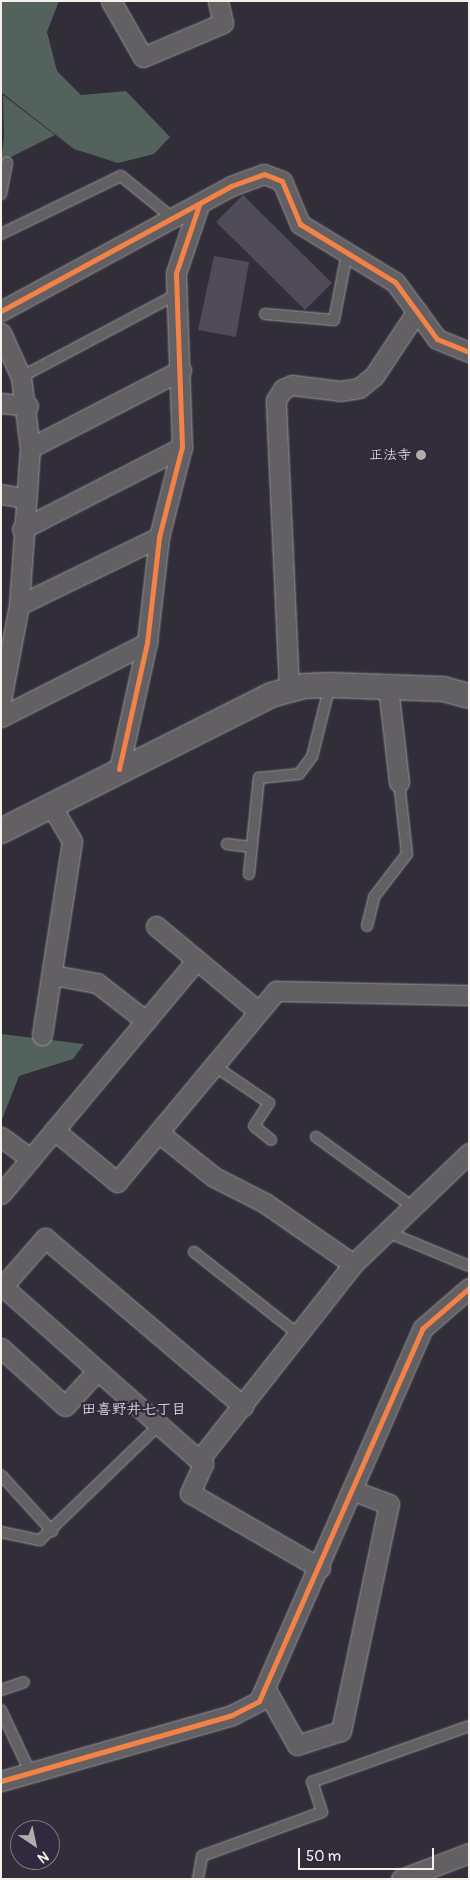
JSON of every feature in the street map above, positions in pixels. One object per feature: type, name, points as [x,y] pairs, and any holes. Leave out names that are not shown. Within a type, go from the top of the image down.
[{"type":"street","points":[[112,1],[143,58],[223,23],[218,1]]},
{"type":"street","points":[[1,311],[254,177],[274,177],[282,181],[300,224],[395,282],[437,339],[467,348]]},
{"type":"street","points":[[119,769],[147,643],[159,536],[182,447],[181,370],[175,295],[176,273],[199,205]]},
{"type":"street","points":[[289,690],[276,400],[283,389],[292,385],[340,391],[359,388],[374,376],[417,311]]},
{"type":"street","points":[[1,333],[22,377],[28,406],[30,448],[24,498],[19,605],[1,700]]},
{"type":"street","points":[[30,448],[181,370]]},
{"type":"street","points":[[1,403],[28,406]]},
{"type":"street","points":[[22,529],[182,447]]},
{"type":"street","points":[[1,494],[24,498]]},
{"type":"street","points":[[19,605],[159,536]]},
{"type":"street","points":[[1,717],[147,643]]},
{"type":"street","points":[[1,831],[119,769],[289,690],[330,685],[465,691]]},
{"type":"street","points":[[388,687],[399,782]]},
{"type":"street","points":[[42,1034],[53,975],[72,841],[51,805]]},
{"type":"street","points":[[156,926],[258,1011]]},
{"type":"street","points":[[1,1194],[197,960]]},
{"type":"street","points":[[53,975],[97,983],[146,1021]]},
{"type":"street","points":[[54,1130],[117,1182],[276,991],[469,995]]},
{"type":"street","points":[[159,1133],[214,1177],[266,1203],[354,1264]]},
{"type":"street","points":[[1,1137],[31,1159]]},
{"type":"street","points":[[198,1460],[243,1406],[354,1264],[410,1205],[469,1153]]},
{"type":"street","points":[[243,1406],[45,1238],[2,1286],[96,1372],[198,1460],[204,1470],[190,1493],[320,1568]]},
{"type":"street","points":[[1,1782],[232,1715],[259,1702],[320,1568],[422,1328],[469,1288]]},
{"type":"street","points":[[1,1348],[65,1406],[96,1372]]},
{"type":"street","points":[[265,1688],[298,1745],[340,1731],[389,1504],[352,1490]]},
{"type":"street","points":[[401,1879],[469,1853]]},
{"type":"lane","points":[[1,194],[7,164]]},
{"type":"lane","points":[[1,234],[121,176],[175,220]]},
{"type":"lane","points":[[265,314],[334,320],[347,254]]},
{"type":"lane","points":[[22,377],[175,295]]},
{"type":"lane","points":[[249,874],[259,778],[299,774],[312,757],[330,685]]},
{"type":"lane","points":[[367,926],[374,898],[406,854],[399,782]]},
{"type":"lane","points":[[228,844],[251,848]]},
{"type":"lane","points":[[213,1065],[269,1103],[254,1126],[271,1140]]},
{"type":"lane","points":[[316,1137],[410,1205]]},
{"type":"lane","points":[[385,1231],[469,1266]]},
{"type":"lane","points":[[194,1252],[298,1334]]},
{"type":"lane","points":[[1,1532],[40,1540],[157,1426]]},
{"type":"lane","points":[[1,1475],[52,1530]]},
{"type":"lane","points":[[1,1690],[24,1682]]},
{"type":"lane","points":[[1,1710],[31,1774]]},
{"type":"lane","points":[[198,1879],[202,1856],[322,1812],[312,1782],[469,1726]]},
{"type":"shaded area","points":[[1,1],[59,1],[47,32],[57,71],[81,95],[126,91],[170,137],[154,154],[118,163],[74,149],[1,92]]},
{"type":"shaded area","points":[[3,95],[55,135],[1,162],[4,137]]},
{"type":"shaded area","points":[[1,1034],[84,1044],[73,1059],[19,1076],[1,1122]]},
{"type":"building","points":[[243,195],[332,283],[305,310],[216,222]]},
{"type":"building","points":[[214,256],[249,262],[236,337],[198,330]]},
{"type":"cycle path","points":[[1,311],[231,186],[264,174],[282,181],[300,224],[395,282],[437,339],[469,352]]},
{"type":"cycle path","points":[[119,769],[147,643],[159,537],[182,447],[176,273],[199,205]]},
{"type":"cycle path","points":[[1,1781],[232,1715],[259,1701],[423,1328],[469,1288]]},
{"type":"place","name":"正法寺","points":[[421,455]]},
{"type":"district","name":"田喜野井七丁目","points":[[134,1410]]}]
